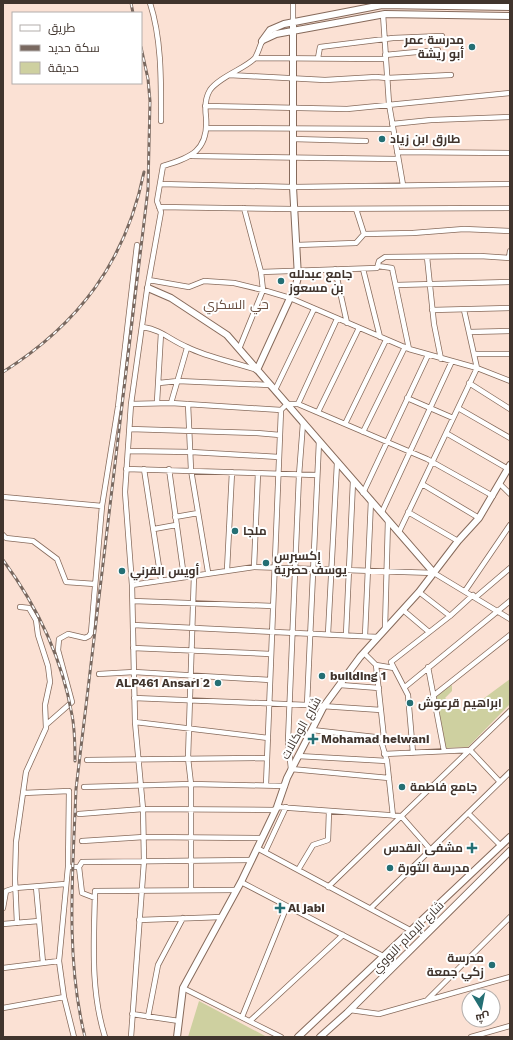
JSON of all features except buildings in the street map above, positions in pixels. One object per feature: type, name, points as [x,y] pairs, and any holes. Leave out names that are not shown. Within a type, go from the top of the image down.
[{"type":"street","points":[[150,3],[157,43],[161,83],[160,121]]},
{"type":"street","points":[[257,370],[296,285],[299,269],[293,187],[293,3]]},
{"type":"street","points":[[131,1037],[144,861],[144,837],[135,722],[133,600],[125,492],[126,469],[129,451],[131,404],[149,280],[161,212],[157,201],[163,166],[194,154],[203,140],[207,128],[205,106],[210,90],[228,75],[254,58],[262,41],[273,28],[293,22],[382,4],[510,7]]},
{"type":"street","points":[[401,5],[401,14]]},
{"type":"street","points":[[262,41],[276,34],[293,30],[383,14],[510,16]]},
{"type":"street","points":[[383,14],[389,104],[397,159],[403,185]]},
{"type":"street","points":[[318,58],[320,47],[384,39],[442,36]]},
{"type":"street","points":[[254,58],[386,57],[438,50]]},
{"type":"street","points":[[228,75],[293,80],[450,75]]},
{"type":"street","points":[[205,106],[346,108],[510,93]]},
{"type":"street","points":[[207,128],[392,126],[431,120],[510,117]]},
{"type":"street","points":[[293,139],[366,140]]},
{"type":"street","points":[[396,152],[510,153]]},
{"type":"street","points":[[190,156],[242,156],[293,159],[397,159]]},
{"type":"street","points":[[160,184],[293,187],[510,184]]},
{"type":"street","points":[[159,207],[294,209],[510,208]]},
{"type":"street","points":[[239,349],[263,290],[261,272],[244,208]]},
{"type":"street","points":[[356,209],[364,234]]},
{"type":"street","points":[[297,245],[356,243],[364,234],[413,234],[464,229],[510,231]]},
{"type":"street","points":[[17,923],[15,888],[16,842],[28,766],[47,724],[72,702],[58,643],[61,636],[68,634],[83,638],[89,636],[102,506],[118,406],[137,245]]},
{"type":"street","points":[[378,266],[379,261],[385,257],[480,256],[510,258],[510,251]]},
{"type":"street","points":[[427,257],[432,310],[441,360]]},
{"type":"street","points":[[261,272],[299,269],[363,269],[377,268],[378,266],[392,268],[407,348],[363,432]]},
{"type":"street","points":[[335,269],[347,323]]},
{"type":"street","points":[[363,269],[380,337]]},
{"type":"street","points":[[149,280],[189,287],[204,281],[234,283],[263,290],[290,298],[314,310],[407,348],[441,360],[452,361],[477,368],[510,381]]},
{"type":"street","points":[[396,285],[510,282]]},
{"type":"street","points":[[148,288],[171,298],[227,335],[434,573],[510,619]]},
{"type":"street","points":[[432,310],[510,308]]},
{"type":"street","points":[[275,390],[314,310]]},
{"type":"street","points":[[399,532],[477,368],[464,310]]},
{"type":"street","points":[[298,404],[337,319]]},
{"type":"street","points":[[143,327],[156,329],[187,348],[214,358],[233,361],[257,370]]},
{"type":"street","points":[[318,412],[359,328]]},
{"type":"street","points":[[469,332],[510,330]]},
{"type":"street","points":[[157,402],[161,332]]},
{"type":"street","points":[[345,424],[386,340]]},
{"type":"street","points":[[171,403],[187,348]]},
{"type":"street","points":[[474,354],[510,354]]},
{"type":"street","points":[[363,493],[428,355]]},
{"type":"street","points":[[382,512],[452,361]]},
{"type":"street","points":[[159,383],[178,381],[269,385]]},
{"type":"street","points":[[469,383],[510,409]]},
{"type":"street","points":[[407,398],[453,418]]},
{"type":"street","points":[[131,404],[157,402],[281,410]]},
{"type":"street","points":[[188,404],[191,470],[208,572]]},
{"type":"street","points":[[266,785],[281,410],[287,404],[298,404],[318,412],[432,461],[493,496]]},
{"type":"street","points":[[458,408],[510,438]]},
{"type":"street","points":[[303,423],[299,475],[292,633],[288,755],[291,769],[389,778]]},
{"type":"street","points":[[130,429],[257,432],[280,435]]},
{"type":"street","points":[[446,433],[509,468]]},
{"type":"street","points":[[307,705],[311,634],[312,568],[319,441]]},
{"type":"street","points":[[129,451],[191,452],[279,457]]},
{"type":"street","points":[[328,634],[338,463]]},
{"type":"street","name":"شارع الوكالات","points":[[177,1037],[183,988],[241,882],[250,860],[276,808],[291,769],[324,706],[364,653],[419,592],[458,541],[479,518],[509,468]]},
{"type":"street","points":[[126,469],[168,469],[317,475]]},
{"type":"street","points":[[144,469],[161,580]]},
{"type":"street","points":[[168,469],[184,576]]},
{"type":"street","points":[[227,570],[232,472]]},
{"type":"street","points":[[254,566],[258,473]]},
{"type":"street","points":[[346,635],[353,481]]},
{"type":"street","points":[[422,484],[479,518]]},
{"type":"street","points":[[500,484],[510,494]]},
{"type":"street","points":[[3,497],[102,506]]},
{"type":"street","points":[[365,636],[370,500]]},
{"type":"street","points":[[408,512],[458,541]]},
{"type":"street","points":[[175,517],[198,513]]},
{"type":"street","points":[[385,628],[385,572],[388,520]]},
{"type":"street","points":[[465,591],[510,525]]},
{"type":"street","points":[[154,529],[176,526]]},
{"type":"street","points":[[3,535],[6,538],[33,541],[57,559],[66,582],[95,584]]},
{"type":"street","points":[[132,585],[254,566],[434,573]]},
{"type":"street","points":[[413,753],[408,695],[391,662],[510,568]]},
{"type":"street","points":[[191,890],[191,784],[188,758],[194,575]]},
{"type":"street","points":[[419,592],[450,616]]},
{"type":"street","points":[[133,600],[193,604],[273,606]]},
{"type":"street","points":[[405,687],[510,601]]},
{"type":"street","points":[[20,607],[29,608],[34,615],[38,635],[48,666],[49,687],[45,705],[47,724]]},
{"type":"street","points":[[402,610],[429,632]]},
{"type":"street","points":[[133,625],[378,637]]},
{"type":"street","points":[[434,696],[510,635]]},
{"type":"street","points":[[133,648],[271,654]]},
{"type":"street","points":[[364,653],[376,665],[394,668]]},
{"type":"street","points":[[376,665],[384,738],[382,744],[387,761],[393,816]]},
{"type":"street","points":[[428,667],[444,751]]},
{"type":"street","points":[[99,674],[134,672],[270,680]]},
{"type":"street","points":[[340,685],[379,688]]},
{"type":"street","points":[[134,698],[290,704],[381,710]]},
{"type":"street","points":[[328,887],[510,711]]},
{"type":"street","points":[[135,722],[268,738]]},
{"type":"street","points":[[312,730],[384,738]]},
{"type":"street","points":[[384,754],[470,750],[500,782]]},
{"type":"street","points":[[298,756],[387,761]]},
{"type":"street","points":[[87,760],[138,758],[267,758]]},
{"type":"street","points":[[371,908],[510,772]]},
{"type":"street","points":[[84,787],[191,784],[285,786]]},
{"type":"street","points":[[23,793],[69,791],[68,867],[65,884],[60,960],[64,997],[74,1037]]},
{"type":"street","points":[[79,814],[143,809],[190,810],[286,807],[401,816],[430,849]]},
{"type":"street","points":[[265,852],[286,807]]},
{"type":"street","points":[[298,870],[314,844],[328,840],[329,811]]},
{"type":"street","points":[[468,813],[501,846]]},
{"type":"street","points":[[82,841],[191,836],[262,838]]},
{"type":"street","points":[[298,1037],[510,837]]},
{"type":"street","points":[[257,848],[410,930]]},
{"type":"street","name":"شارع الإمام النووي","points":[[320,1037],[350,1010],[510,851]]},
{"type":"street","points":[[95,898],[82,893],[79,867],[82,862],[250,860]]},
{"type":"street","points":[[68,867],[79,867]]},
{"type":"street","points":[[241,882],[383,956]]},
{"type":"street","points":[[3,908],[6,891],[15,888],[65,884]]},
{"type":"street","points":[[36,887],[43,963]]},
{"type":"street","points":[[105,1037],[99,1018],[93,973],[95,891],[236,890]]},
{"type":"street","points":[[242,1017],[286,906]]},
{"type":"street","points":[[139,920],[222,916]]},
{"type":"street","points":[[427,1001],[510,917]]},
{"type":"street","points":[[148,1017],[158,965],[183,918]]},
{"type":"street","points":[[3,924],[39,921]]},
{"type":"street","points":[[250,1021],[343,935]]},
{"type":"street","points":[[3,968],[60,960]]},
{"type":"street","points":[[350,1010],[379,1014],[510,977]]},
{"type":"street","points":[[183,988],[281,1037]]},
{"type":"street","points":[[3,1008],[64,997]]},
{"type":"street","points":[[132,1014],[178,1021]]},
{"type":"street","points":[[471,1037],[510,1026]]},
{"type":"green space","points":[[510,679],[510,704],[468,747],[446,748],[436,696],[452,685],[452,691],[445,698],[464,713]]},
{"type":"green space","points":[[199,1001],[267,1037],[188,1037]]},
{"type":"railway","points":[[131,3],[133,12]]},
{"type":"railway","points":[[85,1037],[79,1007],[73,945],[72,882],[76,789],[148,189],[150,101],[148,79],[142,52]]},
{"type":"railway","points":[[3,372],[55,333],[76,311],[95,287],[112,262],[125,234],[136,204],[144,172]]},
{"type":"railway","points":[[3,560],[27,596],[55,653],[68,694],[72,715],[75,761]]},
{"type":"place","name":"مدرسة عمر أبو ريشة","points":[[472,47]]},
{"type":"place","name":"طارق ابن زياد","points":[[382,139]]},
{"type":"place","name":"جامع عبدلله بن مسعوز","points":[[281,281]]},
{"type":"place","name":"ملجا","points":[[235,531]]},
{"type":"place","name":"إكسبرس يوسف حصرية","points":[[266,563]]},
{"type":"place","name":"أويس القرني","points":[[122,571]]},
{"type":"place","name":"building 1","points":[[322,676]]},
{"type":"place","name":"ALP461 Ansari 2","points":[[218,683]]},
{"type":"place","name":"ابراهيم قرعوش","points":[[410,703]]},
{"type":"place","name":"Mohamad helwani","points":[[313,739]]},
{"type":"place","name":"جامع فاطمة","points":[[402,787]]},
{"type":"place","name":"مشفى القدس","points":[[472,848]]},
{"type":"place","name":"مدرسة الثورة","points":[[390,868]]},
{"type":"place","name":"Al jabi","points":[[280,908]]},
{"type":"place","name":"مدرسة زكي جمعة","points":[[492,965]]},
{"type":"district","name":"حي السكري","points":[[236,304]]}]
